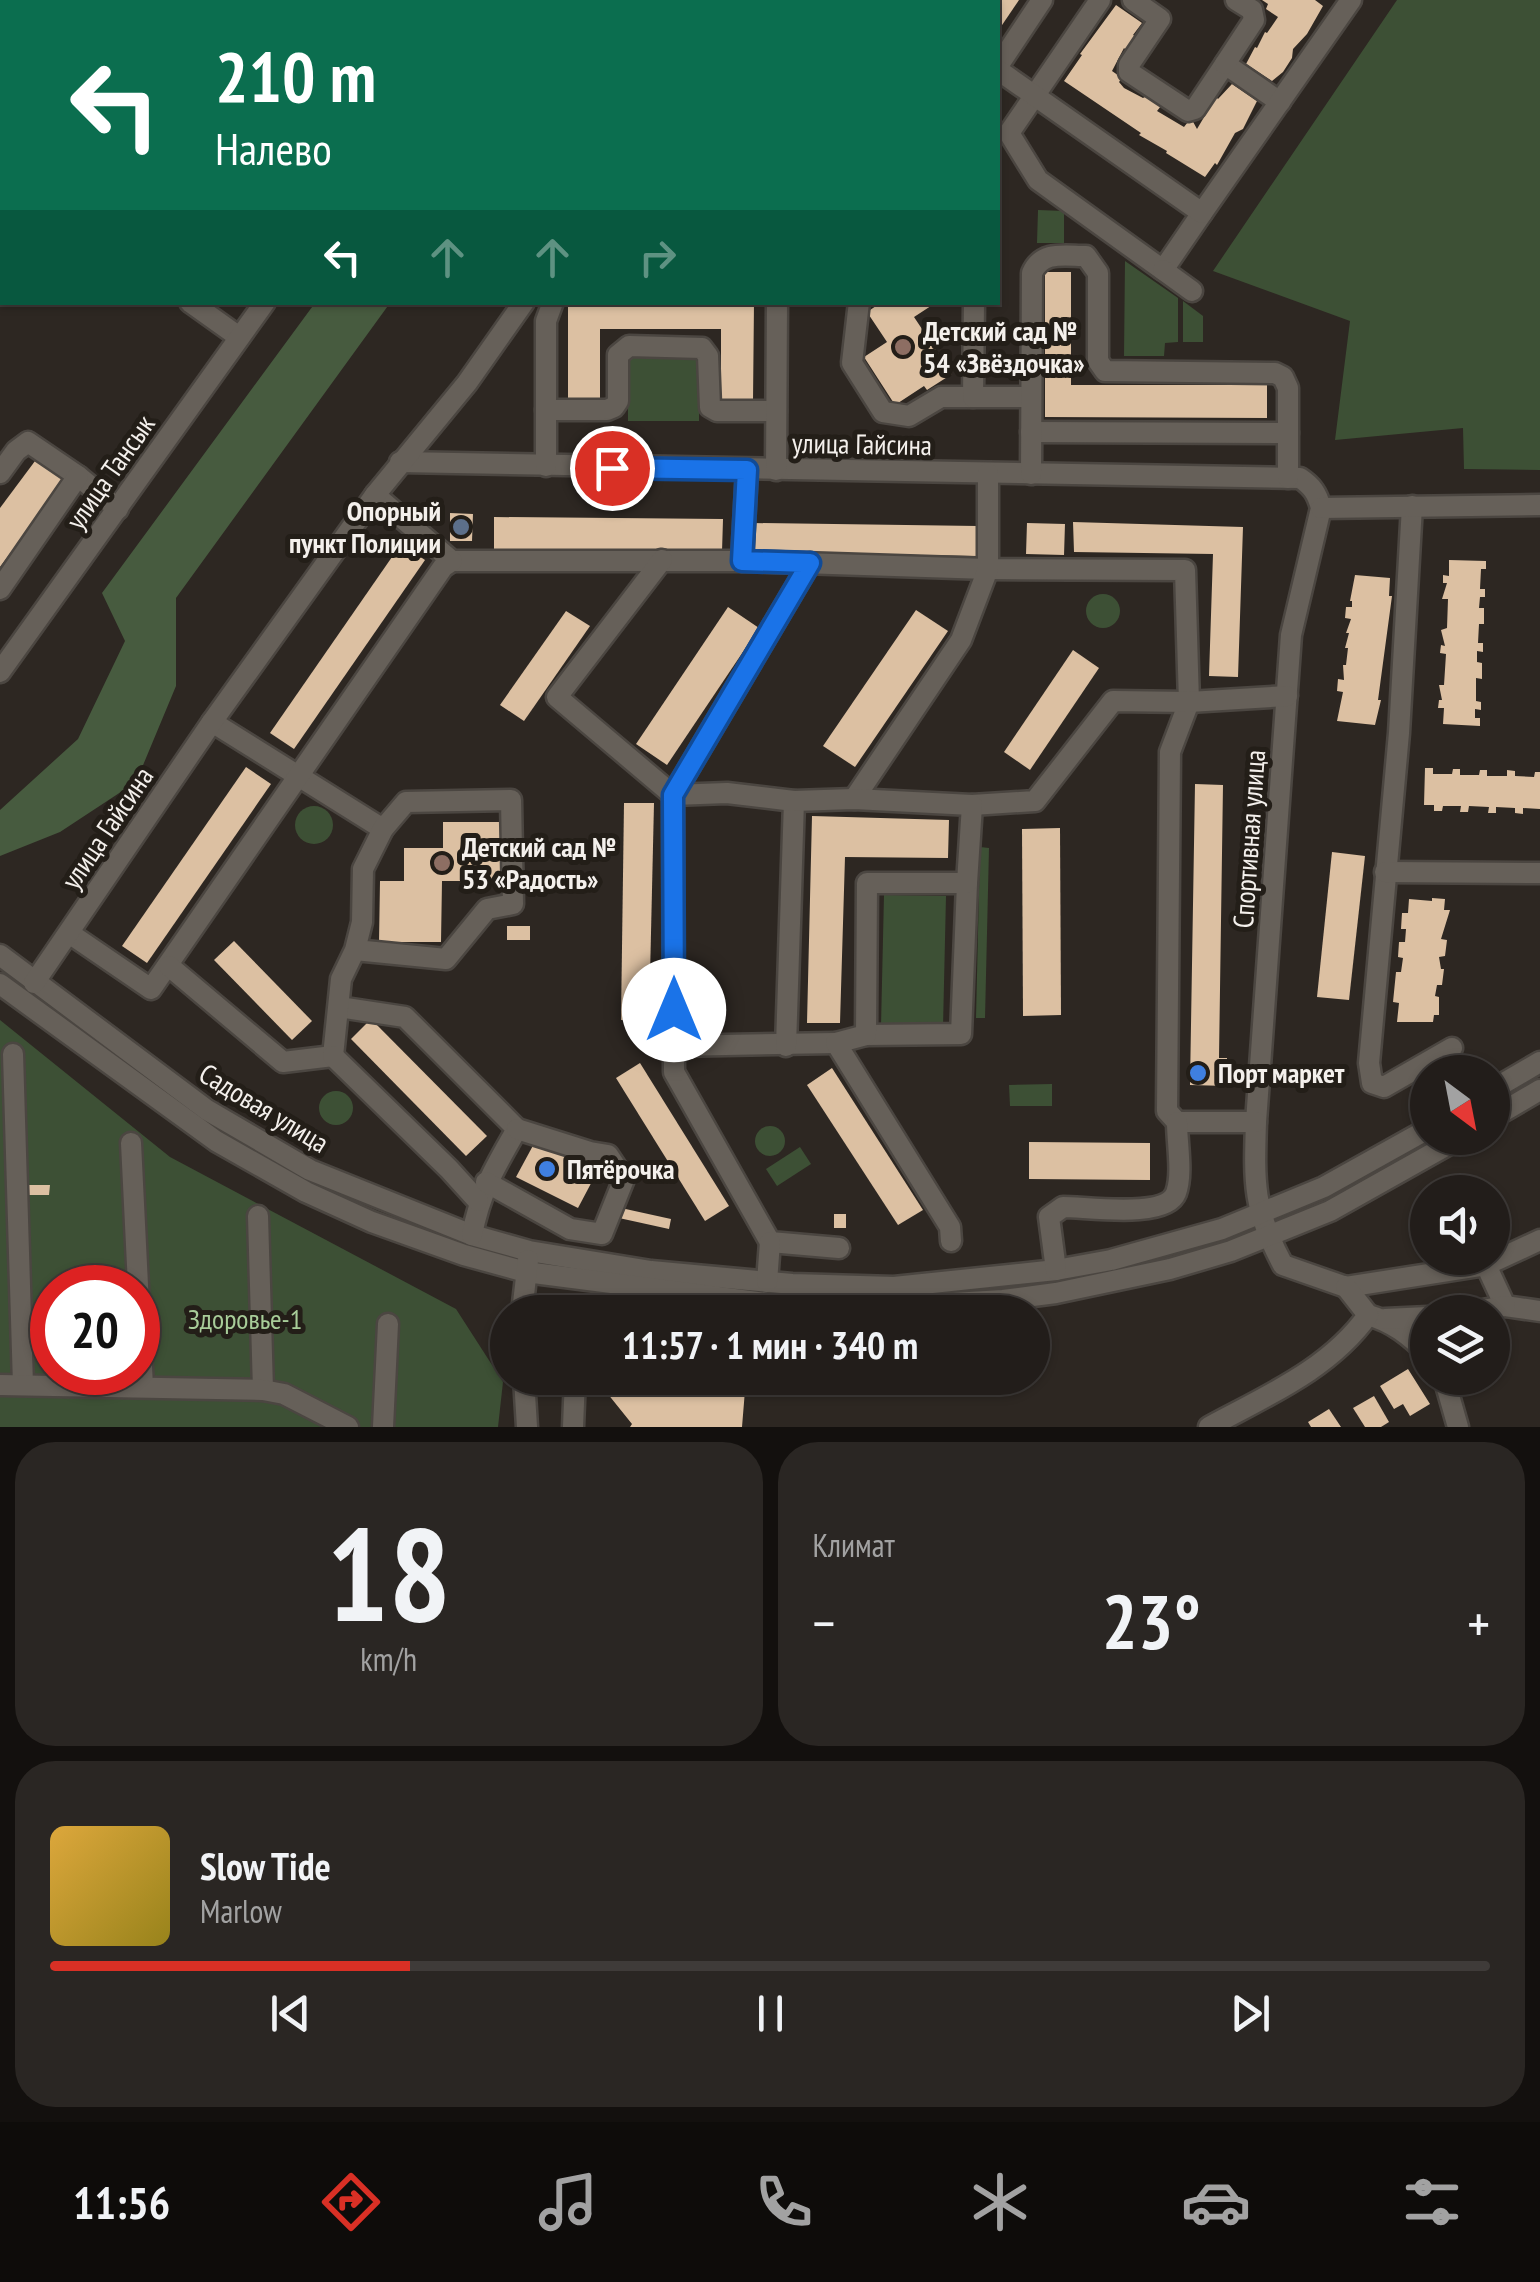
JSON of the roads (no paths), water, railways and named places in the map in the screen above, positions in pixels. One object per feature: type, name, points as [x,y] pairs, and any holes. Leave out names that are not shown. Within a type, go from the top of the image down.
[{"type":"street","points":[[1000,65],[1042,0]]},
{"type":"street","points":[[1100,0],[1009,133],[1038,180],[1192,291]]},
{"type":"street","points":[[1132,0],[1160,18]]},
{"type":"street","points":[[1173,0],[1129,65],[1129,72],[1192,111],[1254,20],[1252,10],[1236,0]]},
{"type":"street","points":[[1163,270],[1352,0]]},
{"type":"street","points":[[1225,64],[1280,102]]},
{"type":"street","points":[[1000,70],[1202,212]]},
{"type":"street","points":[[1031,474],[1034,266],[1048,256],[1086,256],[1098,273],[1098,361],[1102,369],[1110,373],[1279,375],[1288,388],[1294,478],[1315,490],[1321,508],[1540,504]]},
{"type":"street","points":[[194,305],[239,338]]},
{"type":"street","name":"улица Тансык","points":[[0,672],[262,305]]},
{"type":"street","points":[[400,462],[467,383],[522,305]]},
{"type":"street","points":[[546,466],[546,321],[552,305]]},
{"type":"street","points":[[776,470],[777,305]]},
{"type":"street","points":[[859,305],[852,361],[883,412],[906,416],[940,397],[1031,398]]},
{"type":"street","points":[[972,397],[974,305]]},
{"type":"street","points":[[546,410],[614,407],[618,401],[618,356],[629,346],[702,348],[708,356],[710,407],[776,411]]},
{"type":"street","points":[[1031,432],[1288,433]]},
{"type":"street","points":[[0,472],[28,442],[118,509]]},
{"type":"street","name":"улица Гайсина","points":[[34,983],[212,722],[400,462],[1294,478]]},
{"type":"street","points":[[742,561],[747,470]]},
{"type":"street","points":[[854,799],[961,640],[988,569],[988,473]]},
{"type":"street","points":[[0,589],[78,476]]},
{"type":"street","points":[[375,495],[452,561]]},
{"type":"street","points":[[1412,506],[1399,734],[1369,1062],[1372,1083],[1384,1086],[1452,1048]]},
{"type":"street","name":"Спортивная улица","points":[[1268,1237],[1254,1177],[1256,1122],[1292,629],[1321,508]]},
{"type":"street","points":[[662,560],[557,697],[673,795],[727,793],[794,801],[854,799],[972,805],[1035,801],[1113,701],[1189,702],[1287,696]]},
{"type":"street","points":[[69,934],[151,989],[443,568],[452,561],[662,560],[1185,570],[1189,702],[1170,752],[1167,1111],[1177,1122],[1178,1189],[1172,1200],[1151,1209],[1055,1210],[1050,1217],[1056,1270]]},
{"type":"street","points":[[767,1282],[770,1242],[674,1072],[673,795],[810,563]]},
{"type":"street","points":[[212,722],[382,829]]},
{"type":"street","points":[[333,1056],[341,978],[355,950],[362,922],[363,869],[382,829],[406,802],[511,800],[512,904],[486,909],[446,959],[355,950]]},
{"type":"street","points":[[786,1046],[794,801]]},
{"type":"street","points":[[674,1046],[786,1046],[836,1043],[866,1035],[960,1034],[972,805]]},
{"type":"street","points":[[1385,872],[1540,873]]},
{"type":"street","points":[[866,1035],[867,883],[968,883]]},
{"type":"street","name":"Садовая улица","points":[[0,955],[207,1110],[310,1170],[528,1262]]},
{"type":"street","points":[[170,966],[283,1062],[333,1056]]},
{"type":"street","name":"Садовая улица","points":[[0,984],[216,1141],[306,1192],[372,1222],[464,1255],[528,1262]]},
{"type":"street","points":[[333,1056],[450,1168],[482,1192],[570,1229],[602,1234],[624,1179],[608,1155],[517,1129],[406,1017],[339,1007]]},
{"type":"street","points":[[836,1043],[950,1227],[951,1241]]},
{"type":"street","points":[[13,1054],[24,1385]]},
{"type":"street","points":[[1510,1080],[1540,1062]]},
{"type":"street","points":[[1510,1108],[1540,1090]]},
{"type":"street","points":[[1177,1122],[1256,1122]]},
{"type":"street","points":[[472,1236],[482,1192],[517,1129]]},
{"type":"street","points":[[528,1262],[767,1282],[894,1288],[1056,1270],[1164,1247],[1260,1215],[1324,1187],[1410,1139]]},
{"type":"street","points":[[131,1143],[137,1265]]},
{"type":"street","points":[[1033,1295],[1170,1270],[1268,1237],[1330,1211],[1430,1155]]},
{"type":"street","points":[[258,1216],[263,1390]]},
{"type":"street","points":[[1268,1237],[1283,1265],[1346,1288],[1376,1317],[1410,1335]]},
{"type":"street","points":[[1510,1254],[1540,1240]]},
{"type":"street","points":[[770,1242],[839,1248]]},
{"type":"street","points":[[528,1262],[727,1295]]},
{"type":"street","points":[[524,1295],[528,1262]]},
{"type":"street","points":[[1346,1288],[1425,1275]]},
{"type":"street","points":[[1510,1307],[1540,1311]]},
{"type":"street","points":[[1209,1427],[1294,1381],[1342,1348],[1376,1317],[1410,1317]]},
{"type":"street","points":[[384,1427],[388,1324]]},
{"type":"street","points":[[0,1385],[30,1385]]},
{"type":"street","points":[[160,1387],[284,1394],[348,1427]]},
{"type":"street","points":[[525,1395],[527,1427]]},
{"type":"street","points":[[573,1427],[574,1395]]},
{"type":"street","points":[[1449,1395],[1458,1427]]},
{"type":"place","name":"Детский сад № 54 «Звёздочка»","points":[[903,347]]},
{"type":"place","name":"Опорный пункт Полиции","points":[[461,527]]},
{"type":"place","name":"Детский сад № 53 «Радость»","points":[[442,863]]},
{"type":"place","name":"Порт маркет","points":[[1198,1073]]},
{"type":"place","name":"Пятёрочка","points":[[547,1169]]},
{"type":"park label","name":"Здоровье-1","points":[[245,1319]]}]
